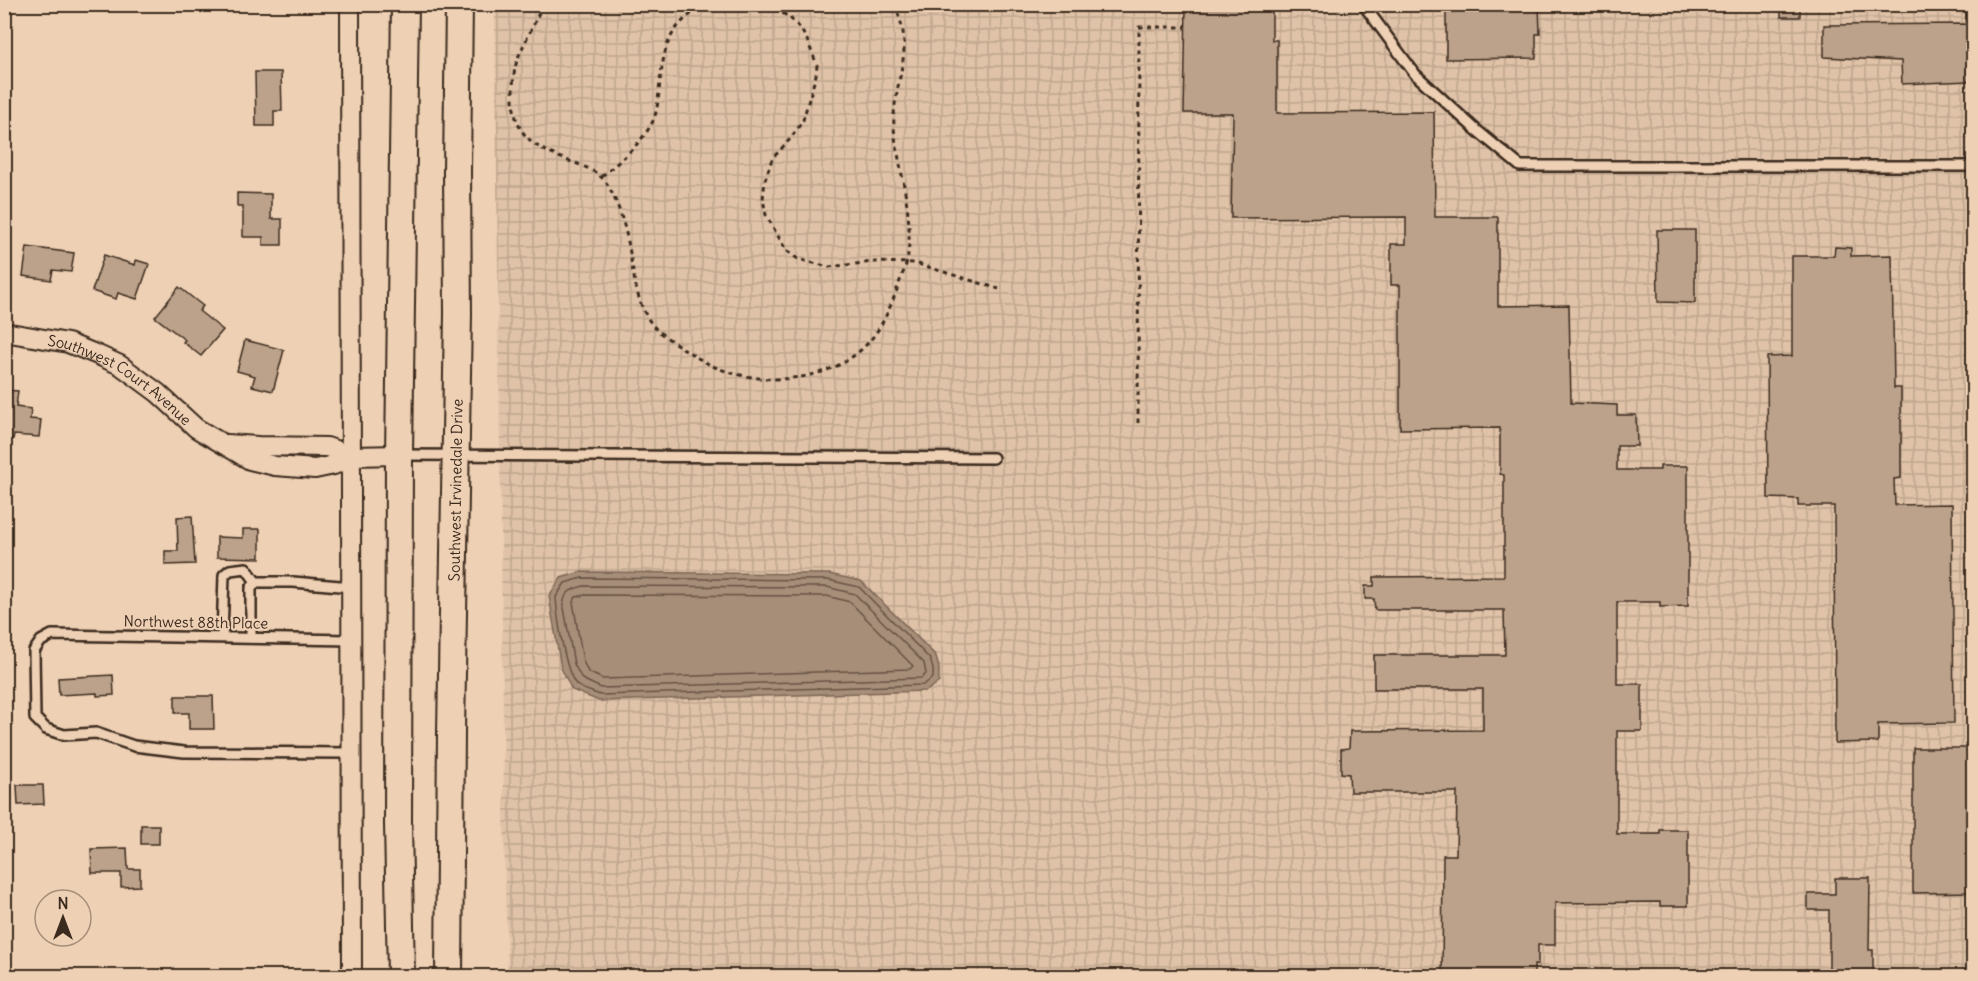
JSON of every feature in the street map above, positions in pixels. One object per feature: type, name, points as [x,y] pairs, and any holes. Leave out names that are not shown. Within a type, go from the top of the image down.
[{"type":"main road","points":[[401,976],[398,824],[399,455],[405,4]]},
{"type":"main road","name":"Southwest Irvinedale Drive","points":[[449,976],[458,314],[459,4]]},
{"type":"street","points":[[350,4],[352,976]]},
{"type":"street","name":"Southwest Court Avenue","points":[[4,332],[68,343],[99,354],[120,365],[158,393],[196,428],[225,444],[327,447],[352,456],[399,455]]},
{"type":"lane","points":[[1363,4],[1415,74],[1520,166],[1974,166]]},
{"type":"lane","points":[[399,455],[993,458]]},
{"type":"lane","points":[[222,637],[224,575],[230,570],[246,568],[256,582]]},
{"type":"lane","points":[[256,582],[352,587]]},
{"type":"lane","points":[[251,638],[251,588],[256,582]]},
{"type":"lane","name":"Northwest 88th Place","points":[[352,640],[52,636],[41,641],[34,651],[34,701],[35,718],[46,729],[64,735],[96,733],[134,746],[184,752],[352,753]]},
{"type":"path","points":[[542,4],[516,61],[513,82],[515,115],[522,132],[536,146],[549,154],[586,167],[602,176],[608,184],[623,221],[635,282],[646,316],[657,330],[687,351],[716,367],[754,377],[779,379],[803,377],[832,368],[856,355],[874,337],[881,325],[907,262],[909,225],[894,132],[894,115],[905,43],[903,27],[894,4]]},
{"type":"path","points":[[602,176],[637,143],[653,121],[665,51],[671,36],[678,25],[707,4]]},
{"type":"path","points":[[767,4],[789,16],[800,28],[817,65],[803,120],[791,138],[772,159],[765,180],[763,199],[766,215],[786,250],[798,259],[830,267],[874,262],[907,262],[970,278],[999,289]]},
{"type":"path","points":[[1138,423],[1139,27],[1186,27]]},
{"type":"shaded area","points":[[495,5],[1973,5],[1973,976],[508,976],[505,888]]},
{"type":"water","points":[[581,572],[829,574],[861,581],[936,656],[939,682],[926,691],[599,701],[572,690],[561,668],[549,596],[561,578]]},
{"type":"building","points":[[1186,4],[1272,4],[1272,40],[1277,40],[1277,113],[1434,112],[1435,217],[1498,217],[1498,306],[1569,305],[1571,403],[1617,405],[1617,415],[1636,415],[1637,446],[1617,446],[1617,470],[1660,470],[1660,466],[1688,466],[1688,606],[1660,607],[1660,602],[1617,602],[1617,684],[1642,684],[1642,731],[1617,731],[1617,834],[1660,834],[1660,830],[1688,830],[1688,906],[1660,906],[1660,902],[1555,903],[1555,945],[1538,945],[1538,965],[1534,965],[1534,976],[1442,976],[1443,855],[1456,855],[1457,792],[1350,792],[1349,774],[1341,773],[1341,749],[1349,748],[1350,731],[1483,730],[1483,689],[1374,689],[1374,655],[1505,655],[1504,610],[1375,610],[1374,599],[1365,599],[1365,586],[1374,586],[1374,577],[1504,576],[1504,475],[1500,474],[1500,428],[1400,429],[1400,285],[1391,285],[1391,244],[1406,244],[1406,217],[1231,218],[1233,113],[1184,113]]},
{"type":"building","points":[[1446,4],[1539,4],[1540,34],[1536,34],[1536,58],[1446,59]]},
{"type":"building","points":[[1781,4],[1800,4],[1800,17],[1781,17]]},
{"type":"building","points":[[1968,24],[1969,81],[1902,84],[1901,61],[1824,57],[1824,25]]},
{"type":"building","points":[[255,72],[281,72],[282,111],[274,111],[274,126],[256,126]]},
{"type":"building","points":[[237,193],[271,194],[271,219],[282,219],[282,245],[263,245],[263,237],[243,237],[243,206],[237,206]]},
{"type":"building","points":[[1657,230],[1695,230],[1695,303],[1658,302]]},
{"type":"building","points":[[27,247],[74,253],[71,272],[53,270],[51,280],[23,276]]},
{"type":"building","points":[[1835,247],[1851,248],[1851,256],[1892,255],[1894,388],[1901,388],[1901,478],[1894,479],[1895,505],[1952,504],[1954,723],[1878,724],[1878,742],[1835,743],[1834,506],[1798,506],[1798,499],[1768,498],[1767,357],[1792,356],[1792,256],[1834,256]]},
{"type":"building","points":[[104,255],[135,265],[136,260],[149,264],[137,299],[118,293],[116,299],[92,291]]},
{"type":"building","points":[[179,287],[203,306],[199,311],[223,330],[201,356],[183,342],[185,340],[155,317]]},
{"type":"building","points":[[245,340],[284,350],[273,391],[252,386],[255,376],[237,371]]},
{"type":"building","points":[[4,390],[18,391],[16,407],[31,409],[30,419],[41,420],[39,437],[14,435],[13,439],[4,438]]},
{"type":"building","points":[[192,516],[195,564],[165,565],[165,551],[178,551],[177,517]]},
{"type":"building","points":[[243,529],[260,529],[260,558],[217,557],[217,537],[243,538]]},
{"type":"building","points":[[113,675],[114,695],[97,696],[97,693],[59,695],[58,678]]},
{"type":"building","points":[[175,696],[213,696],[214,729],[189,729],[189,713],[175,713]]},
{"type":"building","points":[[1913,748],[1974,748],[1974,892],[1913,893]]},
{"type":"building","points":[[17,785],[43,785],[44,804],[18,805]]},
{"type":"building","points":[[141,825],[159,825],[159,844],[141,844]]},
{"type":"building","points":[[127,848],[128,869],[140,869],[140,886],[121,887],[121,873],[92,873],[91,849]]},
{"type":"building","points":[[1835,878],[1870,878],[1869,950],[1873,950],[1873,976],[1829,976],[1829,910],[1808,910],[1808,894],[1835,894]]}]
